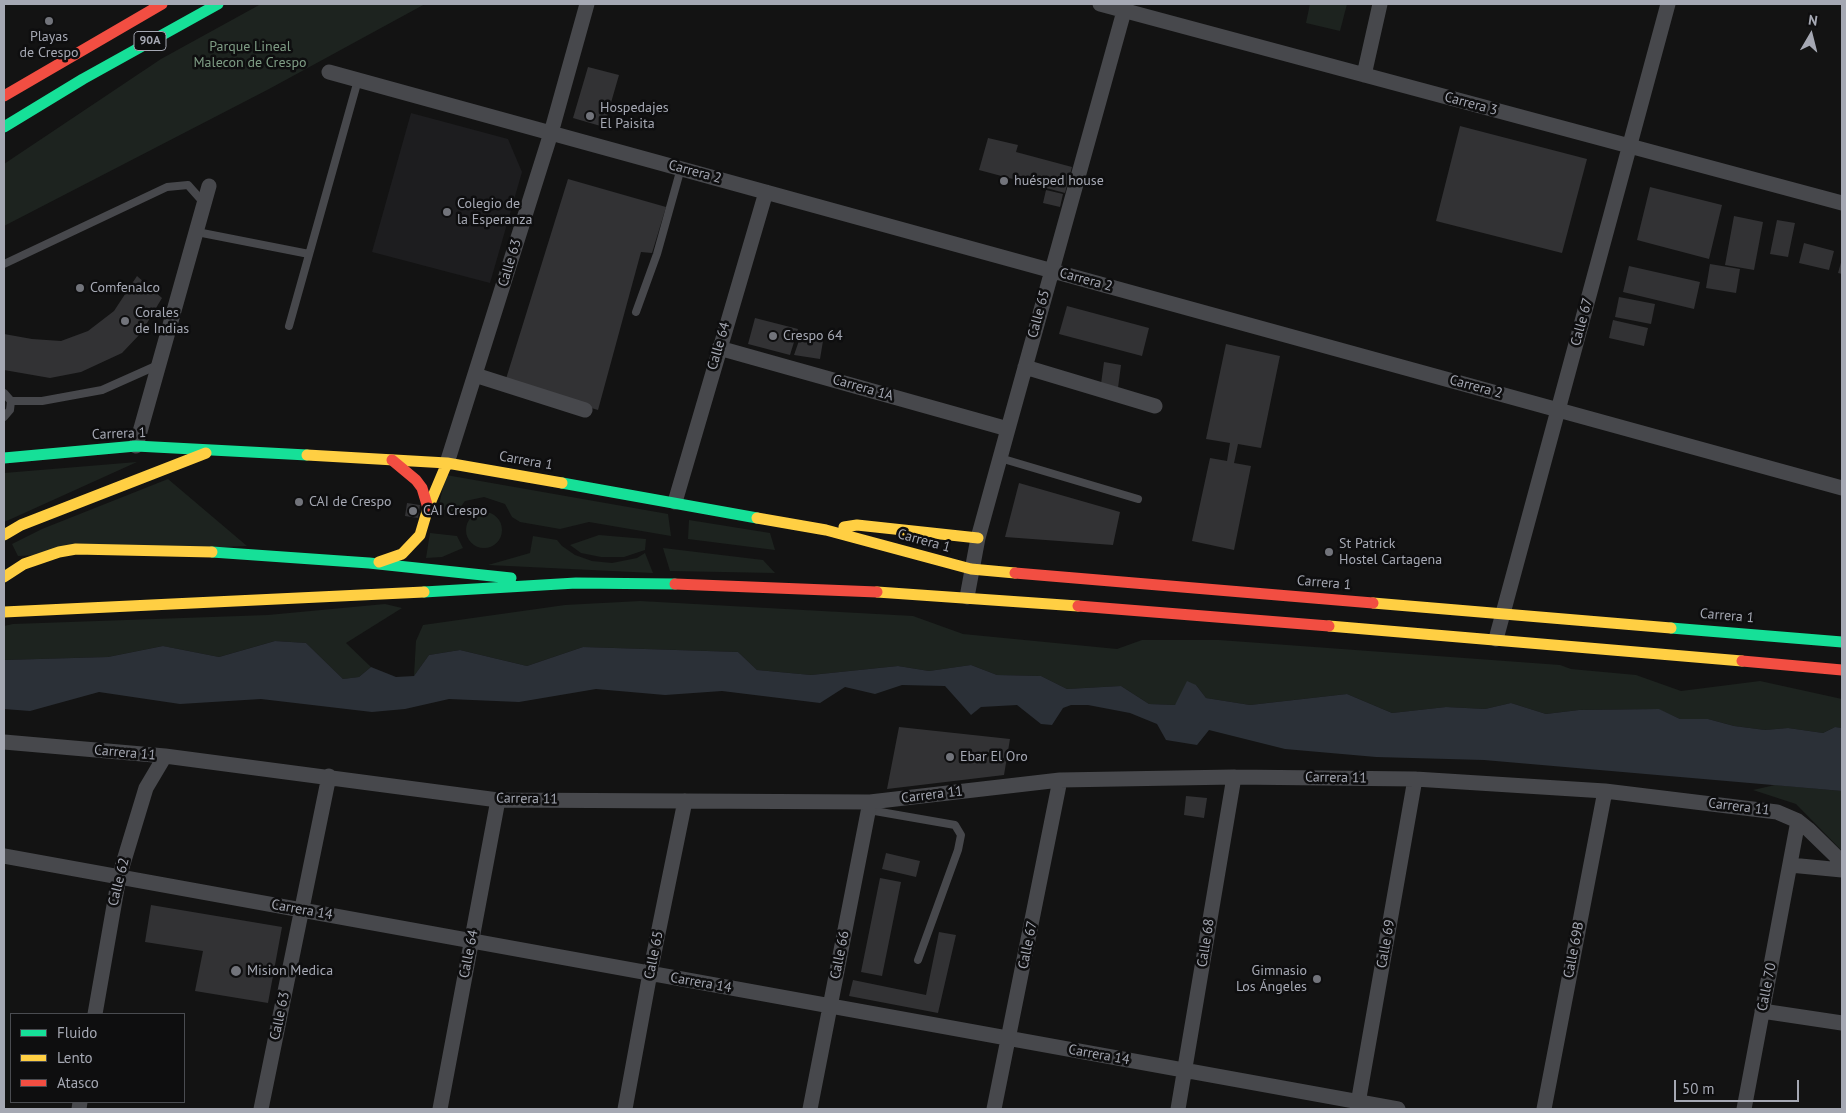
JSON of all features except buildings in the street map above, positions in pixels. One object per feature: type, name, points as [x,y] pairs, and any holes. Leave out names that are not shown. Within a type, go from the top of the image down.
[{"type":"main road","name":"90A","points":[[4,96],[162,4]]},
{"type":"main road","name":"90A","points":[[4,127],[83,79],[218,4]]},
{"type":"main road","name":"Carrera 1","points":[[4,458],[136,446],[447,463],[826,530],[971,569],[1842,642]]},
{"type":"main road","points":[[4,535],[21,525],[213,451]]},
{"type":"main road","points":[[392,460],[416,480],[426,498],[428,508]]},
{"type":"main road","points":[[369,563],[395,558],[409,548],[420,535],[428,508],[447,463]]},
{"type":"main road","points":[[826,530],[857,525],[978,538]]},
{"type":"main road","points":[[4,577],[24,564],[60,552],[76,549],[205,552],[369,563],[576,583],[843,590],[967,597],[1496,639],[1842,670]]},
{"type":"main road","points":[[4,612],[332,595],[484,590],[576,583]]},
{"type":"street","name":"Calle 63","points":[[447,463],[551,133],[587,4]]},
{"type":"street","name":"Carrera 3","points":[[1100,4],[1125,7],[1364,75],[1842,203]]},
{"type":"street","points":[[1364,75],[1380,4]]},
{"type":"street","name":"Calle 67","points":[[1496,639],[1501,612],[1668,4]]},
{"type":"street","name":"Calle 65","points":[[967,597],[978,538],[1125,7]]},
{"type":"street","name":"Carrera 2","points":[[329,72],[1842,488]]},
{"type":"street","points":[[136,446],[209,186]]},
{"type":"street","name":"Calle 64","points":[[675,502],[766,192]]},
{"type":"street","name":"Carrera 1A","points":[[719,348],[1008,429]]},
{"type":"street","points":[[1025,367],[1155,406]]},
{"type":"street","points":[[475,374],[585,410]]},
{"type":"street","name":"Carrera 11","points":[[4,742],[165,756],[329,776],[498,800],[685,801],[869,806],[1060,780],[1234,777],[1415,779],[1605,791],[1778,812],[1798,821],[1842,862]]},
{"type":"street","name":"Calle 62","points":[[95,1013],[119,877],[146,788],[165,756]]},
{"type":"street","name":"Calle 63","points":[[261,1109],[329,776]]},
{"type":"street","name":"Calle 68","points":[[1178,1109],[1234,777]]},
{"type":"street","name":"Calle 69","points":[[1358,1106],[1415,779]]},
{"type":"street","name":"Calle 67","points":[[994,1109],[1060,780]]},
{"type":"street","name":"Calle 69B","points":[[1544,1109],[1605,791]]},
{"type":"street","name":"Calle 64","points":[[440,1109],[498,800]]},
{"type":"street","name":"Calle 65","points":[[625,1109],[685,801]]},
{"type":"street","name":"Calle 66","points":[[810,1109],[869,806]]},
{"type":"street","name":"Calle 70","points":[[1744,1109],[1798,821]]},
{"type":"street","name":"Carrera 14","points":[[4,856],[1185,1071],[1358,1106],[1398,1109]]},
{"type":"street","points":[[1790,865],[1842,870]]},
{"type":"street","points":[[1762,1011],[1842,1023]]},
{"type":"lane","points":[[289,326],[358,80]]},
{"type":"lane","points":[[636,312],[657,254],[682,168]]},
{"type":"lane","points":[[4,264],[167,187],[188,185],[205,203]]},
{"type":"lane","points":[[197,232],[309,254]]},
{"type":"lane","points":[[11,402],[42,401],[102,390],[158,365]]},
{"type":"lane","points":[[4,393],[11,402],[10,410],[4,417]]},
{"type":"lane","points":[[1000,458],[1138,499]]},
{"type":"lane","points":[[869,806],[955,825],[961,835],[958,850],[918,960]]},
{"type":"shaded area","name":"Colegio de la Esperanza","points":[[411,113],[508,139],[522,172],[490,283],[372,252]]},
{"type":"shaded area","points":[[275,641],[306,643],[343,679],[359,677],[371,667],[396,677],[414,676],[429,655],[460,650],[527,666],[583,647],[738,652],[757,670],[811,675],[898,666],[929,671],[971,665],[997,675],[1041,676],[1067,689],[1121,686],[1149,704],[1175,705],[1187,681],[1196,685],[1206,698],[1250,705],[1347,694],[1392,713],[1446,707],[1485,709],[1511,703],[1546,714],[1579,710],[1659,709],[1680,719],[1708,719],[1734,726],[1765,730],[1788,728],[1823,733],[1835,727],[1842,728],[1842,791],[1484,760],[1376,757],[1285,749],[1209,730],[1197,745],[1166,740],[1157,724],[1130,713],[1088,705],[1071,705],[1063,708],[1052,725],[1041,724],[1017,705],[981,707],[971,715],[945,686],[902,685],[875,694],[845,687],[820,703],[722,691],[665,695],[596,689],[519,702],[449,699],[405,709],[372,712],[261,699],[180,704],[99,692],[30,711],[4,709],[4,660],[108,657],[163,646],[219,657]]},
{"type":"green space","name":"Parque Lineal Malecon de Crespo","points":[[261,4],[425,4],[269,89],[4,226],[4,164],[161,59]]},
{"type":"green space","points":[[1310,4],[1347,4],[1340,31],[1306,23]]},
{"type":"green space","points":[[137,462],[11,519],[4,522],[4,473]]},
{"type":"green space","points":[[446,475],[668,514],[671,536],[589,522],[560,529],[520,522],[512,517],[505,504],[484,497],[465,501],[457,512],[438,509]]},
{"type":"green space","points":[[168,479],[247,546],[18,556],[12,544],[42,529]]},
{"type":"green space","points":[[484,512],[491,513],[497,517],[501,523],[501,537],[497,543],[491,547],[484,548],[477,547],[471,543],[467,537],[466,530],[467,523],[471,517],[477,513]]},
{"type":"green space","points":[[689,520],[770,533],[775,550],[688,539]]},
{"type":"green space","points":[[430,533],[457,536],[463,548],[442,557],[426,558]]},
{"type":"green space","points":[[599,535],[646,539],[645,550],[624,557],[601,557],[581,553],[570,545]]},
{"type":"green space","points":[[533,536],[557,540],[575,555],[592,561],[612,563],[637,558],[645,553],[653,573],[488,565],[530,553]]},
{"type":"green space","points":[[663,548],[763,560],[775,573],[670,571]]},
{"type":"green space","points":[[640,601],[913,616],[963,634],[1117,649],[1142,640],[1219,640],[1560,665],[1571,669],[1636,675],[1681,691],[1760,681],[1842,699],[1842,728],[1835,727],[1823,733],[1788,728],[1765,730],[1734,726],[1708,719],[1680,719],[1658,709],[1579,710],[1546,714],[1511,703],[1485,709],[1446,707],[1392,713],[1347,694],[1250,705],[1206,698],[1196,685],[1175,705],[1149,704],[1121,686],[1067,689],[1041,676],[997,675],[971,665],[929,671],[898,666],[811,675],[757,670],[738,652],[583,647],[527,666],[460,650],[429,655],[414,676],[416,641],[423,625],[565,605]]},
{"type":"green space","points":[[385,604],[402,608],[346,643],[371,667],[359,677],[343,679],[306,643],[275,641],[219,657],[163,646],[108,657],[4,660],[4,626],[13,624],[268,615]]},
{"type":"green space","points":[[1775,785],[1842,791],[1842,851],[1796,804],[1753,790]]},
{"type":"traffic: fast","points":[[4,127],[83,79],[218,4]]},
{"type":"traffic: fast","points":[[4,458],[136,446],[307,455]]},
{"type":"traffic: fast","points":[[562,483],[757,518]]},
{"type":"traffic: fast","points":[[212,552],[369,563],[511,578]]},
{"type":"traffic: fast","points":[[424,592],[576,583],[675,584]]},
{"type":"traffic: fast","points":[[1671,628],[1842,642]]},
{"type":"traffic: slow","points":[[4,535],[21,525],[206,453]]},
{"type":"traffic: slow","points":[[307,455],[447,463],[562,483]]},
{"type":"traffic: slow","points":[[379,562],[402,554],[420,535],[428,508],[447,463]]},
{"type":"traffic: slow","points":[[757,518],[826,530],[971,569],[1015,573]]},
{"type":"traffic: slow","points":[[844,527],[857,525],[978,538]]},
{"type":"traffic: slow","points":[[4,577],[24,564],[59,552],[76,549],[212,552]]},
{"type":"traffic: slow","points":[[4,612],[424,592]]},
{"type":"traffic: slow","points":[[877,592],[1078,606]]},
{"type":"traffic: slow","points":[[1373,603],[1671,628]]},
{"type":"traffic: slow","points":[[1329,626],[1742,661]]},
{"type":"traffic: jam","points":[[4,96],[162,4]]},
{"type":"traffic: jam","points":[[392,460],[416,480],[422,488],[428,508]]},
{"type":"traffic: jam","points":[[1015,573],[1373,603]]},
{"type":"traffic: jam","points":[[675,584],[877,592]]},
{"type":"traffic: jam","points":[[1078,606],[1329,626]]},
{"type":"traffic: jam","points":[[1742,661],[1842,670]]},
{"type":"place","name":"Playas de Crespo","points":[[49,21]]},
{"type":"place","name":"Hospedajes El Paisita","points":[[590,116]]},
{"type":"place","name":"huésped house","points":[[1004,181]]},
{"type":"place","name":"Colegio de la Esperanza","points":[[447,212]]},
{"type":"place","name":"Comfenalco","points":[[80,288]]},
{"type":"place","name":"Corales de Indias","points":[[125,321]]},
{"type":"place","name":"Crespo 64","points":[[773,336]]},
{"type":"place","name":"CAI de Crespo","points":[[299,502]]},
{"type":"place","name":"CAI Crespo","points":[[413,511]]},
{"type":"place","name":"St Patrick Hostel Cartagena","points":[[1329,552]]},
{"type":"place","name":"Ebar El Oro","points":[[950,757]]},
{"type":"place","name":"Mision Medica","points":[[236,971]]},
{"type":"place","name":"Gimnasio Los Ángeles","points":[[1317,979]]}]
